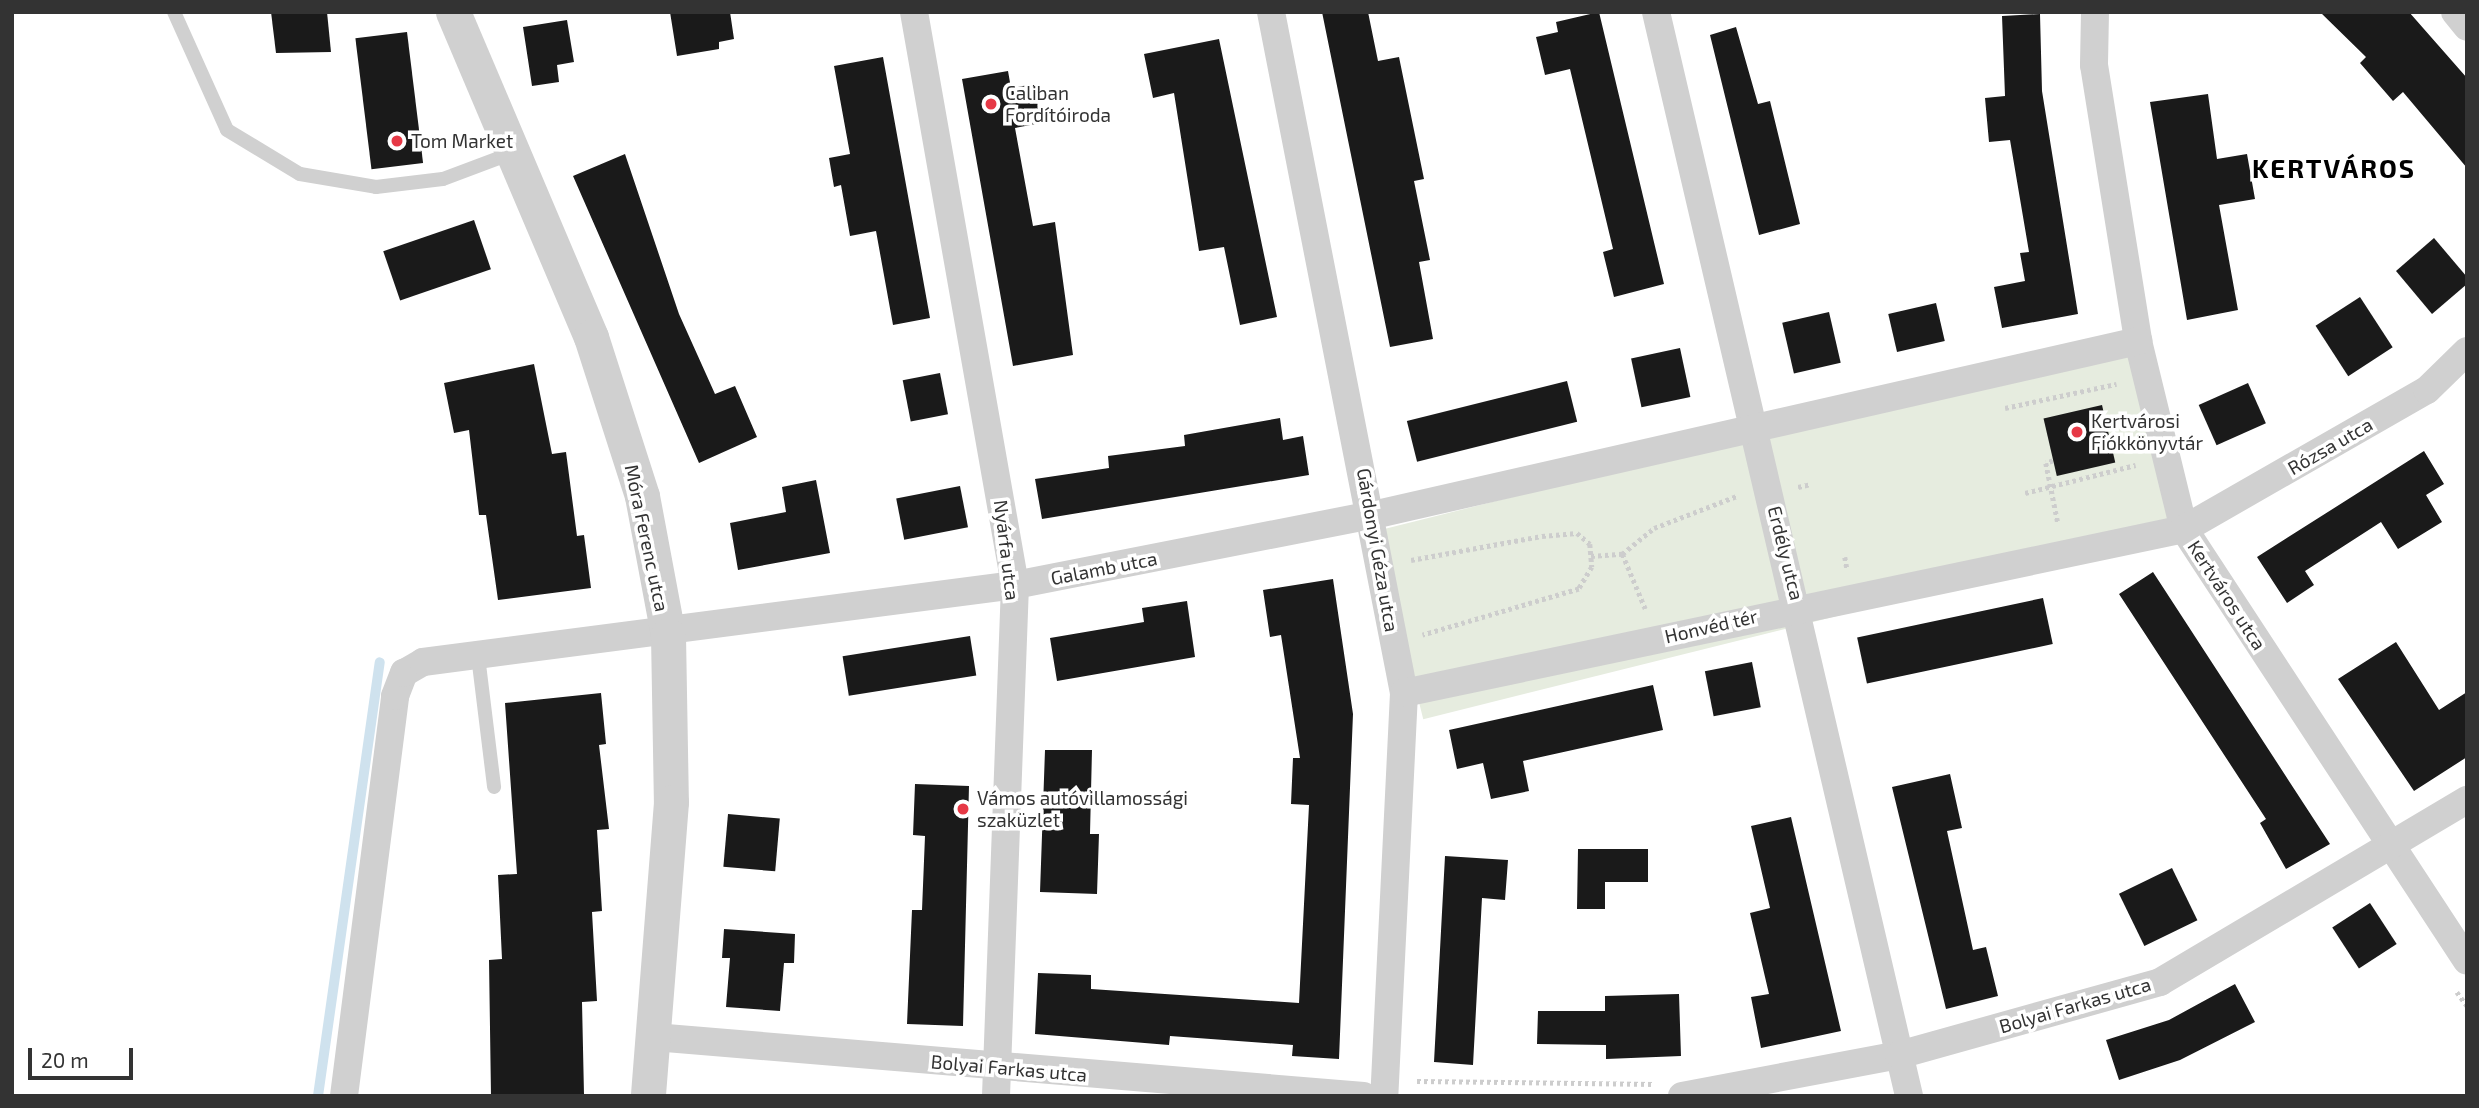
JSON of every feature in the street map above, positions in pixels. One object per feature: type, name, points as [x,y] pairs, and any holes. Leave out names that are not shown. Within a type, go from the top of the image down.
[{"type":"street","name":"Móra Ferenc utca","points":[[453,12],[591,337],[642,496],[668,635],[671,802],[648,1096]]},
{"type":"street","name":"Nyárfa utca","points":[[914,12],[1015,585],[997,1082]]},
{"type":"street","name":"Gárdonyi Géza utca","points":[[1271,12],[1373,515],[1404,693],[1377,1090]]},
{"type":"street","name":"Erdély utca","points":[[1656,12],[1799,607],[1909,1096]]},
{"type":"street","name":"Kertváros utca","points":[[2095,12],[2094,65],[2138,341],[2184,529],[2467,961]]},
{"type":"street","points":[[2455,12],[2467,27]]},
{"type":"street","points":[[1373,515],[2138,341]]},
{"type":"street","name":"Rózsa utca","points":[[2184,529],[2427,390],[2467,351]]},
{"type":"street","name":"Galamb utca","points":[[344,1096],[395,696],[404,673],[423,662],[668,635],[1015,585],[1373,515]]},
{"type":"street","name":"Honvéd tér","points":[[1404,693],[1799,607],[2184,529]]},
{"type":"street","name":"Bolyai Farkas utca","points":[[1674,1089],[1899,1055],[2160,982],[2393,848],[2467,800]]},
{"type":"street","name":"Bolyai Farkas utca","points":[[654,1037],[997,1082],[1377,1090]]},
{"type":"lane","points":[[174,12],[227,130],[300,174],[376,187],[443,179],[513,153]]},
{"type":"lane","points":[[478,656],[494,787]]},
{"type":"path","points":[[2005,408],[2120,383],[2122,394]]},
{"type":"path","points":[[2129,428],[2139,476]]},
{"type":"path","points":[[2111,446],[2132,439]]},
{"type":"path","points":[[2053,461],[2046,463],[2064,553]]},
{"type":"path","points":[[2025,493],[2136,465]]},
{"type":"path","points":[[1591,556],[1622,554],[1654,528],[1738,496]]},
{"type":"path","points":[[1407,561],[1577,533],[1590,544],[1592,568],[1579,589],[1411,639]]},
{"type":"path","points":[[1622,554],[1629,581],[1661,637]]},
{"type":"path","points":[[1377,1090],[1674,1089]]},
{"type":"shaded area","points":[[2138,341],[2185,529],[1423,719],[1376,531]]},
{"type":"building","points":[[271,12],[327,12],[331,52],[276,53]]},
{"type":"building","points":[[670,12],[730,12],[734,39],[719,42],[719,49],[677,56]]},
{"type":"building","points":[[1322,12],[1368,12],[1378,61],[1399,57],[1424,179],[1414,181],[1430,260],[1419,262],[1433,339],[1390,347]]},
{"type":"building","points":[[1599,12],[1664,284],[1614,297],[1603,252],[1613,249],[1570,69],[1545,75],[1536,37],[1558,32],[1556,22]]},
{"type":"building","points":[[2320,12],[2409,12],[2467,78],[2467,168],[2403,92],[2393,101],[2360,63],[2366,57]]},
{"type":"building","points":[[2040,14],[2042,91],[2078,314],[2002,328],[1994,287],[2025,281],[2020,253],[2029,252],[2010,140],[1989,142],[1985,98],[2005,96],[2002,16]]},
{"type":"building","points":[[567,20],[574,62],[557,65],[559,82],[532,86],[523,27]]},
{"type":"building","points":[[1736,27],[1758,104],[1770,101],[1800,224],[1759,235],[1710,35]]},
{"type":"building","points":[[407,32],[423,163],[371,169],[355,38]]},
{"type":"building","points":[[1219,39],[1277,317],[1240,325],[1224,247],[1199,251],[1174,93],[1153,98],[1144,54]]},
{"type":"building","points":[[883,57],[930,318],[893,325],[876,231],[850,236],[841,185],[834,187],[829,158],[850,154],[834,66]]},
{"type":"building","points":[[1008,71],[1011,88],[1034,84],[1041,123],[1015,128],[1033,226],[1055,222],[1073,355],[1013,366],[962,79]]},
{"type":"building","points":[[2208,94],[2217,159],[2247,154],[2255,199],[2219,205],[2238,310],[2187,320],[2150,102]]},
{"type":"building","points":[[625,154],[679,314],[715,394],[735,386],[757,437],[699,463],[573,176]]},
{"type":"building","points":[[474,220],[491,269],[400,300],[383,251]]},
{"type":"building","points":[[2434,238],[2467,277],[2467,284],[2432,314],[2396,271]]},
{"type":"building","points":[[2360,297],[2393,347],[2348,376],[2316,326]]},
{"type":"building","points":[[1936,303],[1945,341],[1897,352],[1888,314]]},
{"type":"building","points":[[1829,312],[1841,363],[1794,373],[1782,323]]},
{"type":"building","points":[[1680,348],[1690,397],[1641,407],[1631,358]]},
{"type":"building","points":[[534,364],[552,454],[566,452],[577,536],[584,535],[591,588],[498,600],[486,515],[479,515],[469,430],[454,433],[444,383]]},
{"type":"building","points":[[940,373],[948,414],[911,421],[903,380]]},
{"type":"building","points":[[1567,381],[1577,422],[1417,462],[1407,421]]},
{"type":"building","points":[[2248,383],[2266,423],[2217,445],[2199,405]]},
{"type":"building","name":"Kertvárosi Fiókkönyvtár","points":[[2102,405],[2115,462],[2057,476],[2044,418]]},
{"type":"building","points":[[1280,418],[1283,440],[1303,436],[1309,475],[1042,519],[1035,479],[1109,468],[1108,456],[1185,446],[1184,435]]},
{"type":"building","points":[[2424,451],[2444,484],[2426,495],[2442,522],[2398,549],[2381,522],[2305,571],[2314,585],[2287,603],[2257,557]]},
{"type":"building","points":[[816,480],[830,553],[738,570],[730,523],[786,512],[782,487]]},
{"type":"building","points":[[960,486],[968,527],[904,540],[896,498]]},
{"type":"building","points":[[2153,572],[2330,844],[2286,869],[2260,823],[2266,819],[2119,594]]},
{"type":"building","points":[[1333,579],[1353,714],[1339,1059],[1292,1056],[1293,1045],[1170,1036],[1169,1045],[1035,1034],[1038,973],[1091,975],[1091,989],[1299,1003],[1309,805],[1291,804],[1293,758],[1300,758],[1281,635],[1270,637],[1263,590]]},
{"type":"building","points":[[2043,598],[2053,644],[1867,683],[1857,638]]},
{"type":"building","points":[[1187,601],[1195,657],[1057,681],[1050,638],[1144,622],[1142,608]]},
{"type":"building","points":[[970,636],[976,676],[849,696],[843,656]]},
{"type":"building","points":[[2396,642],[2439,710],[2467,692],[2467,757],[2414,791],[2338,679]]},
{"type":"building","points":[[1752,662],[1761,707],[1714,716],[1705,671]]},
{"type":"building","points":[[1653,685],[1663,730],[1523,761],[1529,791],[1491,799],[1483,763],[1457,769],[1449,730]]},
{"type":"building","points":[[601,693],[606,744],[599,745],[609,829],[597,830],[602,911],[592,912],[597,1001],[582,1002],[584,1094],[491,1096],[489,960],[502,959],[498,875],[517,874],[505,703]]},
{"type":"building","points":[[1045,750],[1092,750],[1090,834],[1099,834],[1097,894],[1040,892]]},
{"type":"building","points":[[1950,774],[1962,828],[1947,831],[1973,950],[1986,947],[1998,996],[1946,1009],[1892,787]]},
{"type":"building","points":[[915,784],[969,786],[963,1026],[907,1024],[912,910],[922,910],[925,836],[913,835]]},
{"type":"building","points":[[728,814],[780,819],[775,871],[723,867]]},
{"type":"building","points":[[1791,817],[1841,1031],[1761,1048],[1751,997],[1769,994],[1750,913],[1770,908],[1751,826]]},
{"type":"building","points":[[1578,849],[1648,849],[1648,882],[1605,882],[1605,909],[1577,909]]},
{"type":"building","points":[[1445,856],[1508,860],[1505,900],[1482,898],[1473,1065],[1434,1062]]},
{"type":"building","points":[[2172,868],[2197,920],[2144,946],[2119,894]]},
{"type":"building","points":[[2370,903],[2397,944],[2359,969],[2332,928]]},
{"type":"building","points":[[724,929],[795,934],[794,963],[784,963],[780,1011],[726,1007],[730,958],[722,958]]},
{"type":"building","points":[[2235,984],[2255,1022],[2180,1060],[2119,1080],[2106,1040],[2169,1020]]},
{"type":"building","points":[[1679,994],[1681,1056],[1606,1059],[1606,1045],[1537,1044],[1538,1011],[1605,1011],[1605,996]]},
{"type":"waterway","points":[[318,1096],[380,662]]},
{"type":"place","name":"Caliban Fordítóiroda","points":[[991,104]]},
{"type":"place","name":"Tom Market","points":[[397,141]]},
{"type":"place","name":"Kertvárosi Fiókkönyvtár","points":[[2077,432]]},
{"type":"place","name":"Vámos autóvillamossági szaküzlet","points":[[963,809]]},
{"type":"district","name":"KERTVÁROS","points":[[2334,168]]}]
